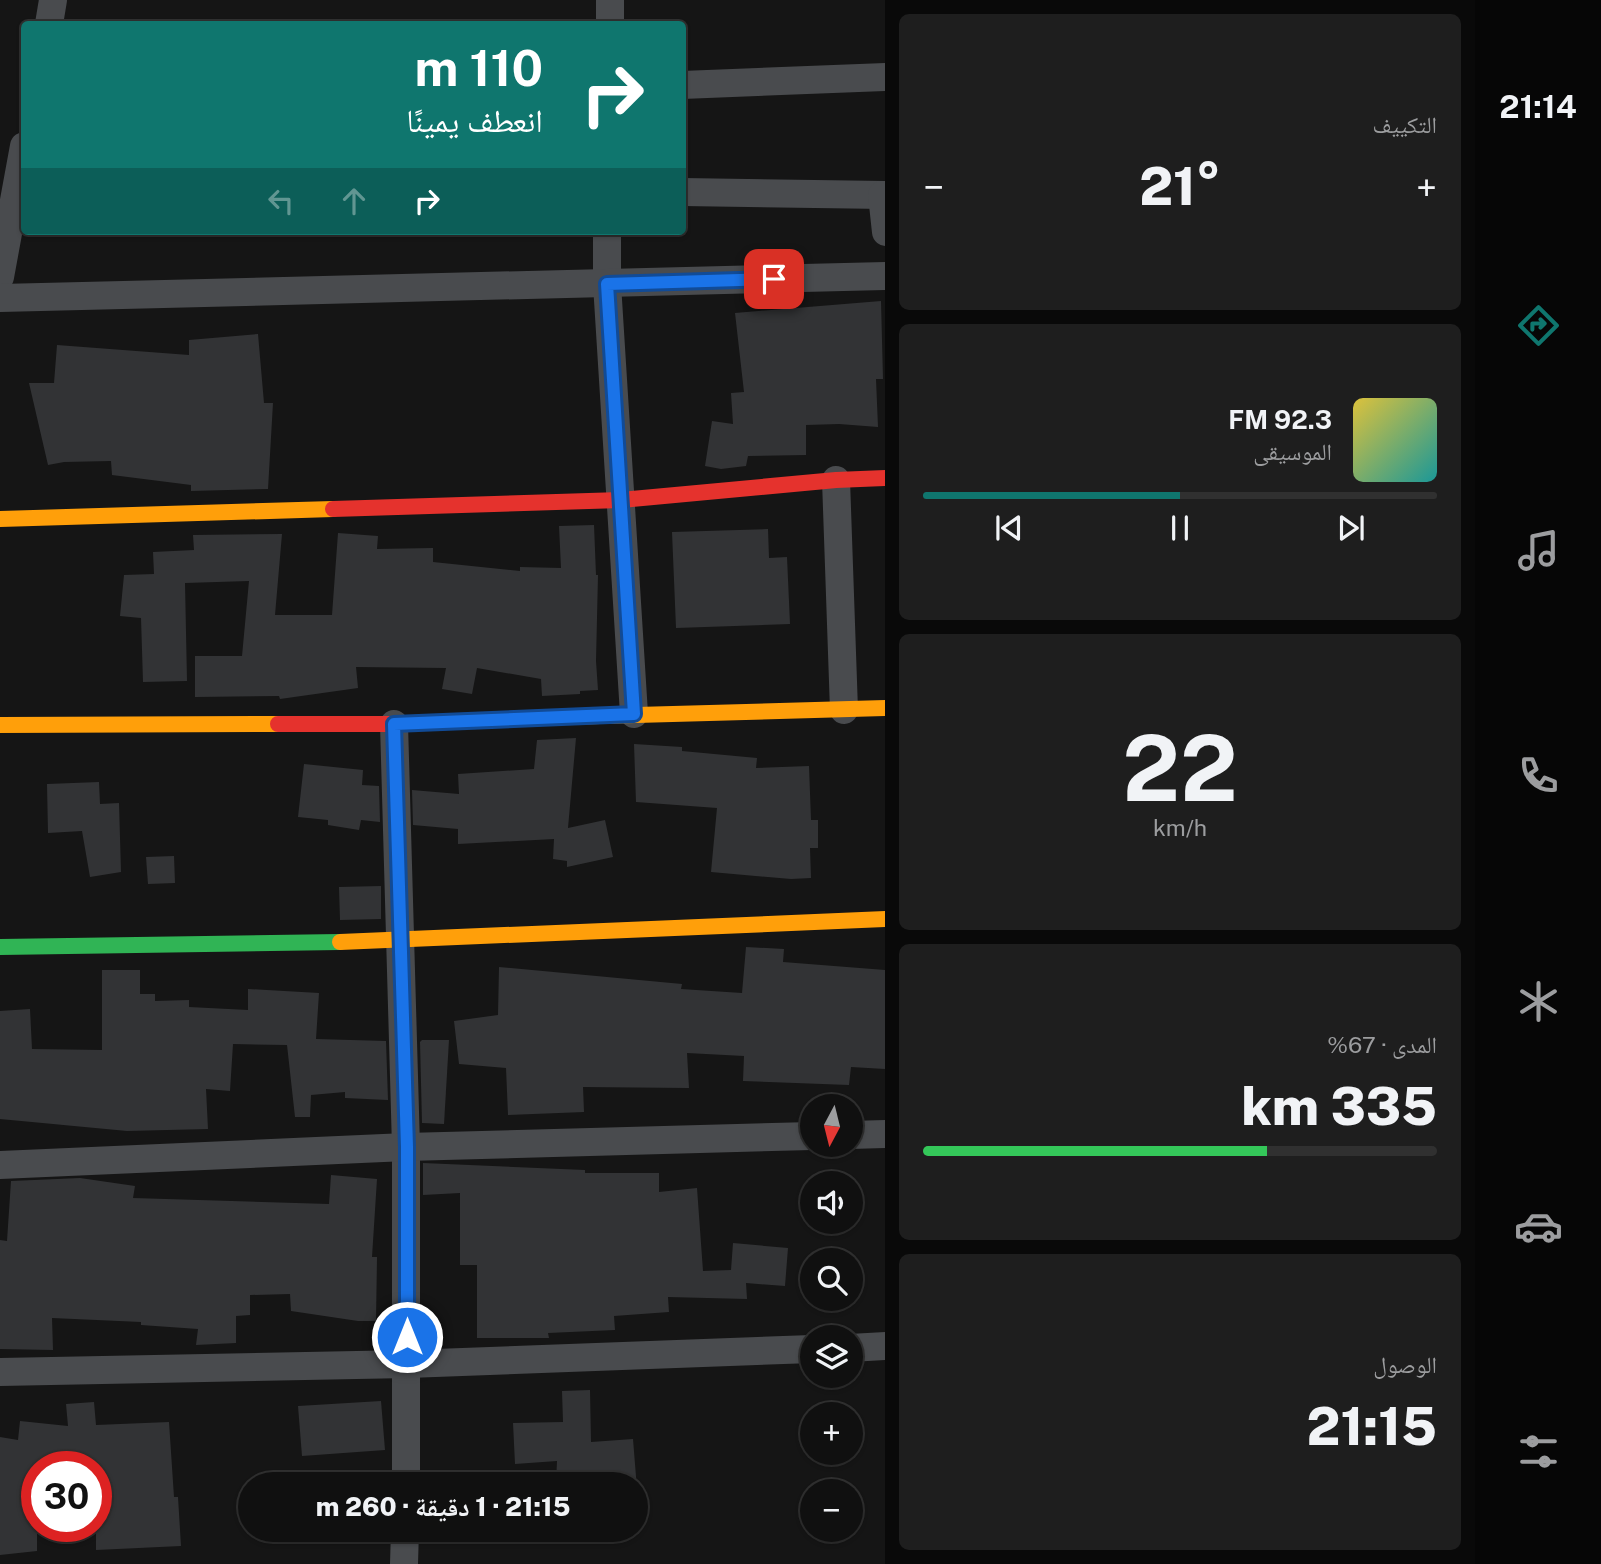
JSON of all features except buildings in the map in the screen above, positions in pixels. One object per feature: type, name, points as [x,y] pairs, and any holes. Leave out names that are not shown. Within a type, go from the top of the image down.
[{"type":"street","points":[[50,21],[53,0]]},
{"type":"street","points":[[610,0],[610,21]]},
{"type":"street","points":[[686,85],[885,78]]},
{"type":"street","points":[[0,277],[6,202],[21,155]]},
{"type":"street","points":[[686,192],[884,195],[885,232]]},
{"type":"street","points":[[607,235],[607,284],[634,714]]},
{"type":"street","points":[[0,298],[885,276]]},
{"type":"street","points":[[0,519],[621,500],[885,478]]},
{"type":"street","points":[[836,480],[844,710]]},
{"type":"street","points":[[0,725],[394,724],[634,714],[885,708]]},
{"type":"street","points":[[394,724],[407,1147],[408,1364],[405,1472]]},
{"type":"street","points":[[0,947],[401,941],[885,919]]},
{"type":"street","points":[[863,1135],[885,1134]]},
{"type":"street","points":[[0,1165],[407,1147],[800,1136]]},
{"type":"street","points":[[863,1347],[885,1346]]},
{"type":"street","points":[[0,1372],[408,1364],[800,1349]]},
{"type":"street","points":[[404,1564],[405,1542]]},
{"type":"traffic: fast","points":[[0,947],[340,942]]},
{"type":"traffic: slow","points":[[0,519],[333,509]]},
{"type":"traffic: slow","points":[[563,717],[885,708]]},
{"type":"traffic: slow","points":[[0,725],[278,724]]},
{"type":"traffic: slow","points":[[340,942],[885,919]]},
{"type":"traffic: jam","points":[[333,509],[621,500],[836,480],[885,478]]},
{"type":"traffic: jam","points":[[278,724],[394,724],[563,717]]},
{"type":"route","points":[[407,1337],[407,1147],[394,724],[634,714],[607,284],[774,279]]}]
